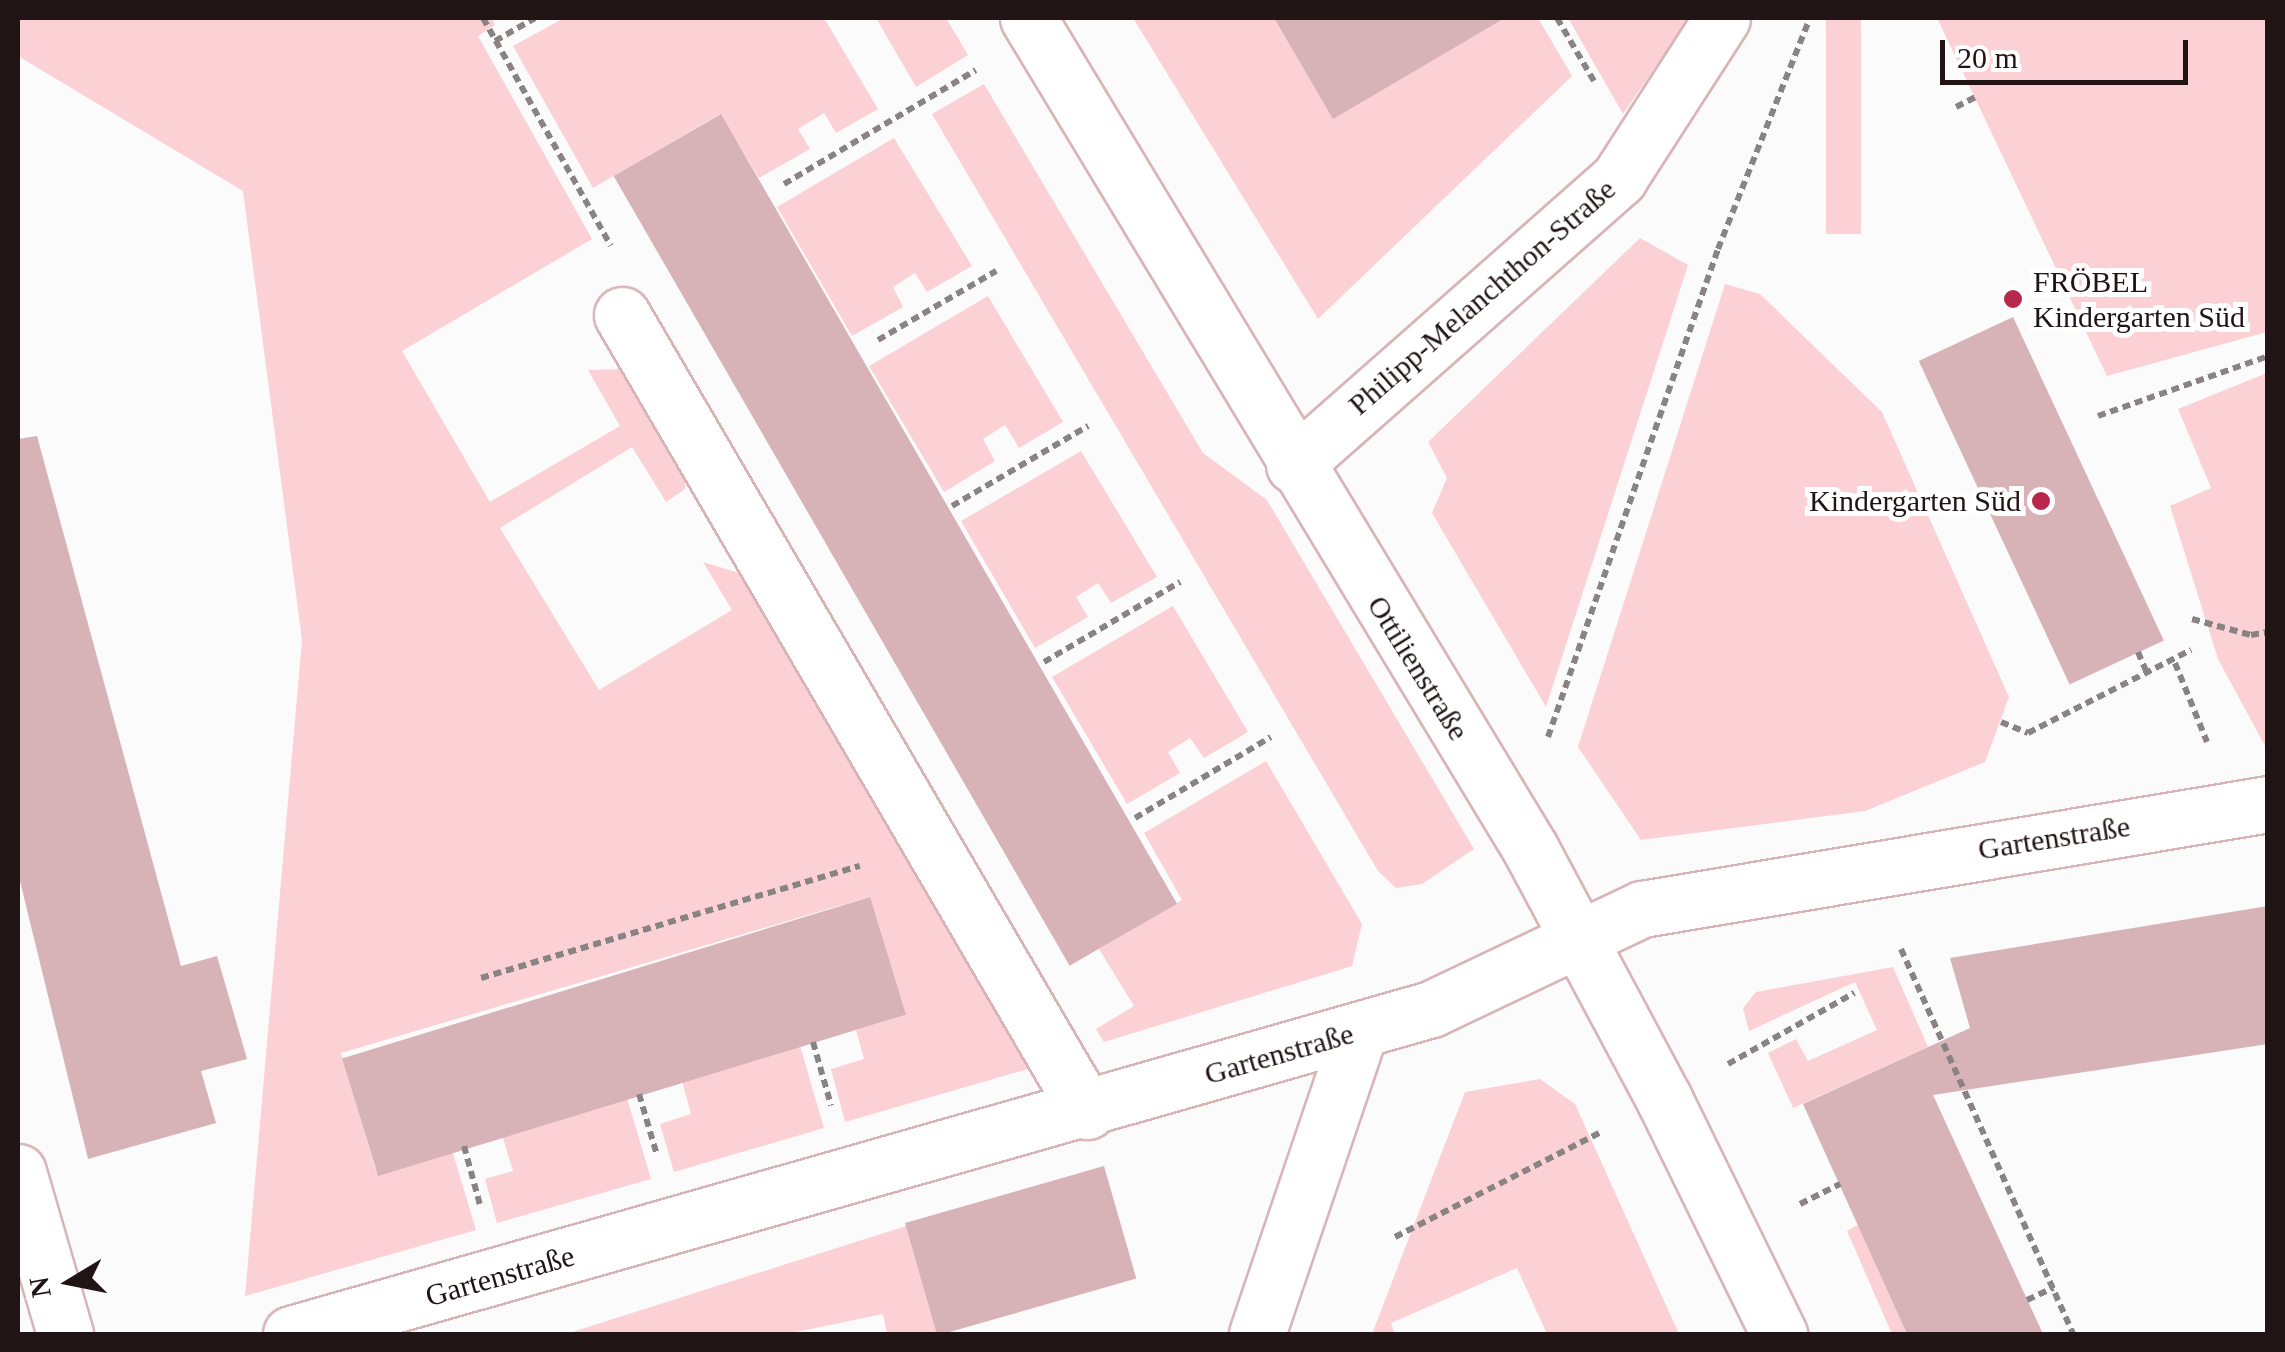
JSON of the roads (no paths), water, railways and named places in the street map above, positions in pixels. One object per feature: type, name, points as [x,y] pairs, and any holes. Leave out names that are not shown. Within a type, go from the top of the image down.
[{"type":"street","name":"Ottilienstraße","points":[[1028,18],[1294,465],[1530,850],[1779,1334]]},
{"type":"street","name":"Philipp-Melanchthon-Straße","points":[[1294,465],[1619,178],[1722,18]]},
{"type":"street","points":[[622,315],[1087,1110]]},
{"type":"street","name":"Gartenstraße","points":[[292,1334],[1431,1009],[1642,909],[2268,804]]},
{"type":"street","points":[[1257,1334],[1360,1030]]},
{"type":"street","points":[[18,1172],[65,1334]]},
{"type":"place","name":"FRÖBEL Kindergarten Süd","points":[[2013,299]]},
{"type":"place","name":"Kindergarten Süd","points":[[2041,501]]}]
